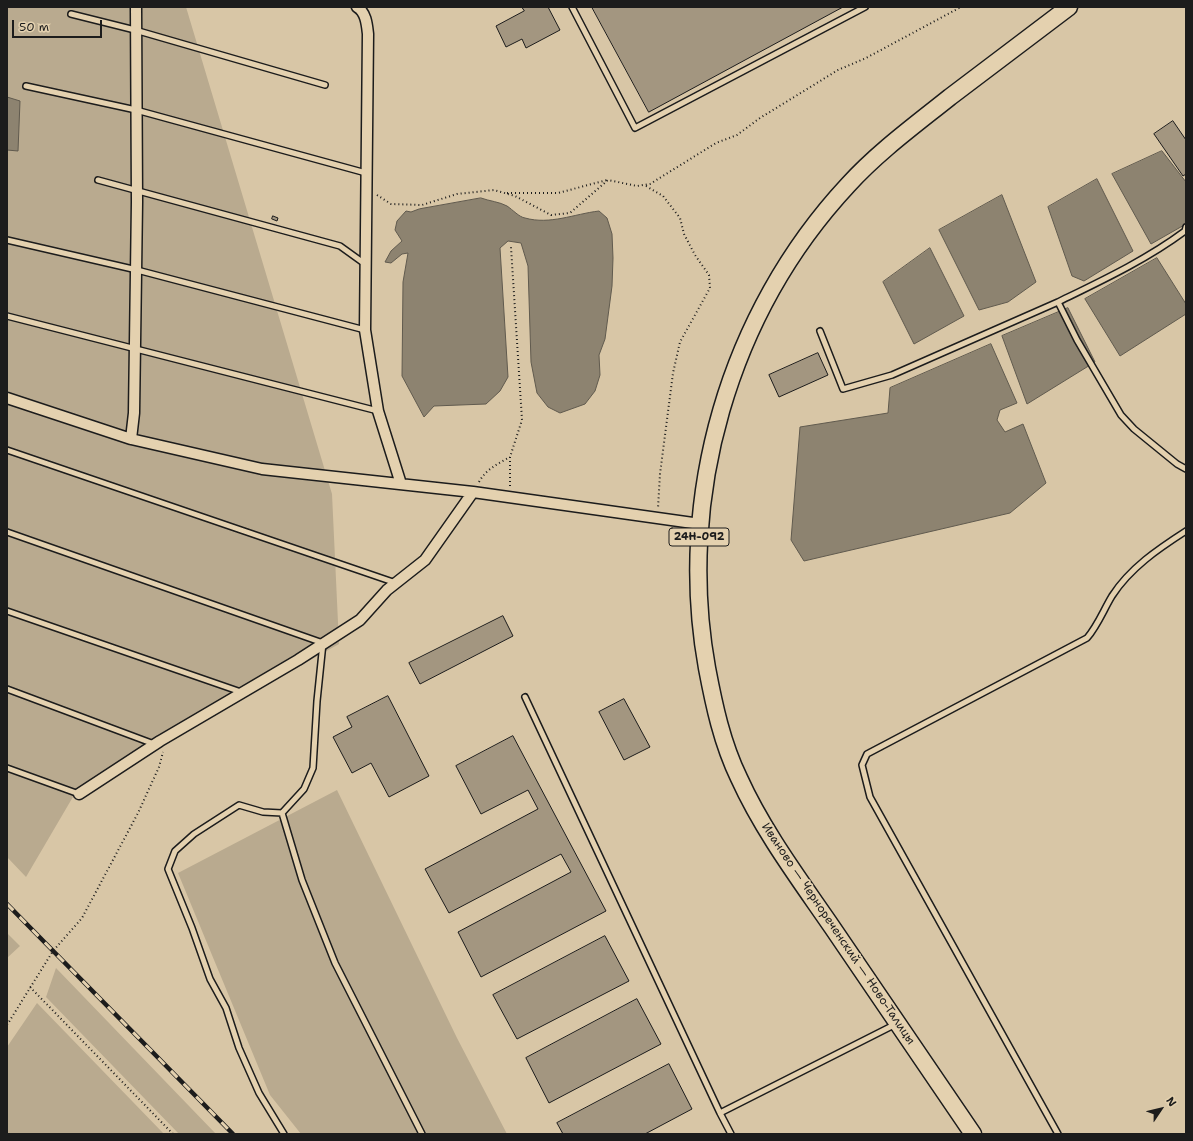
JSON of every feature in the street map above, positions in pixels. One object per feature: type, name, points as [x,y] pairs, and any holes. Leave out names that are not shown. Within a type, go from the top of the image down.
[{"type":"main road","name":"Иваново — Чернореченский — Ново-Талицы","points":[[973,1134],[778,847],[739,779],[724,740],[713,699],[704,648],[699,608],[697,564],[700,524],[706,476],[716,426],[734,372],[772,287],[796,250],[848,185],[889,146],[1069,7]]},
{"type":"street","points":[[131,439],[134,413],[137,270],[136,7]]},
{"type":"street","points":[[356,7],[360,8],[367,21],[368,34],[365,330],[378,411],[402,484]]},
{"type":"street","points":[[7,398],[131,439],[262,469],[473,492],[700,524]]},
{"type":"street","points":[[79,794],[154,744],[360,620],[386,590],[426,560],[473,492]]},
{"type":"lane","points":[[572,7],[635,128],[865,7]]},
{"type":"lane","points":[[71,14],[135,30],[325,85]]},
{"type":"lane","points":[[26,86],[136,110],[366,177]]},
{"type":"lane","points":[[98,180],[340,246],[366,264]]},
{"type":"lane","points":[[820,331],[843,390],[892,375],[1058,302],[1105,279],[1166,244],[1185,231],[1186,227]]},
{"type":"lane","points":[[7,240],[137,270],[365,330]]},
{"type":"lane","points":[[1058,302],[1077,340],[1121,416],[1134,429],[1177,464],[1186,469]]},
{"type":"lane","points":[[7,316],[378,411]]},
{"type":"lane","points":[[7,450],[396,583]]},
{"type":"lane","points":[[1058,1134],[870,798],[862,765],[867,754],[1087,638],[1098,625],[1112,596],[1127,576],[1154,552],[1186,531]]},
{"type":"lane","points":[[7,532],[324,643],[317,701],[313,768],[304,789],[282,813]]},
{"type":"lane","points":[[7,611],[242,692]]},
{"type":"lane","points":[[7,689],[154,744]]},
{"type":"lane","points":[[525,697],[731,1134]]},
{"type":"lane","points":[[7,768],[79,794]]},
{"type":"lane","points":[[282,813],[263,812],[239,805],[194,834],[175,851],[168,869],[192,928],[210,979],[226,1008],[239,1048],[259,1093],[284,1134]]},
{"type":"lane","points":[[282,813],[302,880],[335,963],[422,1134]]},
{"type":"lane","points":[[720,1113],[897,1024]]},
{"type":"path","points":[[504,192],[558,193],[608,180],[637,186],[650,184],[716,143],[737,134],[760,118],[838,70],[866,58],[961,7]]},
{"type":"path","points":[[366,177],[376,195],[391,204],[422,205],[457,194],[494,190],[515,196],[551,215],[570,213],[608,180]]},
{"type":"path","points":[[645,185],[663,196],[680,218],[684,234],[709,275],[710,288],[680,342],[672,373],[660,474],[659,518]]},
{"type":"path","points":[[511,247],[522,420],[510,457],[511,498]]},
{"type":"path","points":[[473,492],[482,476],[491,468],[510,457]]},
{"type":"path","points":[[7,1025],[53,951],[82,918],[138,813],[159,767],[168,736]]},
{"type":"path","points":[[30,987],[173,1134]]},
{"type":"shaded area","points":[[7,7],[186,7],[332,494],[339,644],[77,790],[26,877],[7,857]]},
{"type":"shaded area","points":[[7,97],[20,101],[18,151],[7,150]]},
{"type":"shaded area","points":[[1162,151],[1186,182],[1186,224],[1151,244],[1112,174]]},
{"type":"shaded area","points":[[1097,179],[1133,251],[1084,281],[1072,276],[1048,207]]},
{"type":"shaded area","points":[[1002,195],[1036,282],[1008,302],[979,310],[939,230]]},
{"type":"shaded area","points":[[481,198],[507,206],[520,216],[534,220],[553,220],[599,211],[607,218],[612,234],[612,286],[605,339],[599,355],[600,375],[595,391],[585,404],[560,413],[548,407],[537,393],[531,362],[528,266],[521,243],[508,241],[500,248],[508,377],[500,391],[486,404],[434,406],[424,417],[402,376],[403,282],[408,253],[402,254],[391,263],[385,262],[391,251],[402,241],[395,230],[397,221],[406,211],[411,212],[419,209]]},
{"type":"shaded area","points":[[930,248],[964,316],[914,344],[883,282]]},
{"type":"shaded area","points":[[1157,258],[1186,304],[1186,314],[1120,356],[1085,299]]},
{"type":"shaded area","points":[[1068,308],[1095,362],[1027,404],[1002,336]]},
{"type":"shaded area","points":[[991,344],[1017,403],[1000,410],[997,420],[1005,432],[1023,424],[1046,483],[1010,513],[804,561],[791,540],[800,427],[888,413],[890,388]]},
{"type":"shaded area","points":[[337,790],[457,1038],[507,1134],[301,1134],[270,1095],[178,873]]},
{"type":"shaded area","points":[[7,933],[20,946],[7,958]]},
{"type":"shaded area","points":[[56,968],[216,1134],[179,1134],[46,997]]},
{"type":"shaded area","points":[[37,1003],[164,1134],[7,1134],[7,1047]]},
{"type":"building","points":[[522,7],[548,7],[560,30],[526,48],[522,39],[506,47],[496,26],[524,11]]},
{"type":"building","points":[[592,7],[843,7],[649,112]]},
{"type":"building","points":[[1173,121],[1186,140],[1186,174],[1183,176],[1154,134]]},
{"type":"building","points":[[273,216],[278,218],[277,221],[272,219]]},
{"type":"building","points":[[818,353],[828,375],[779,397],[769,375]]},
{"type":"building","points":[[503,616],[513,636],[420,684],[409,663]]},
{"type":"building","points":[[388,696],[429,776],[389,797],[371,763],[352,773],[333,737],[352,727],[347,717]]},
{"type":"building","points":[[624,699],[650,747],[624,760],[599,712]]},
{"type":"building","points":[[513,736],[606,911],[481,977],[458,932],[571,872],[561,854],[449,913],[425,869],[538,809],[528,790],[481,814],[456,766]]},
{"type":"building","points":[[605,936],[629,981],[517,1039],[493,995]]},
{"type":"building","points":[[637,999],[661,1044],[549,1103],[526,1058]]},
{"type":"building","points":[[669,1064],[692,1109],[645,1134],[563,1134],[557,1123]]},
{"type":"railway","points":[[7,904],[233,1134]]}]
